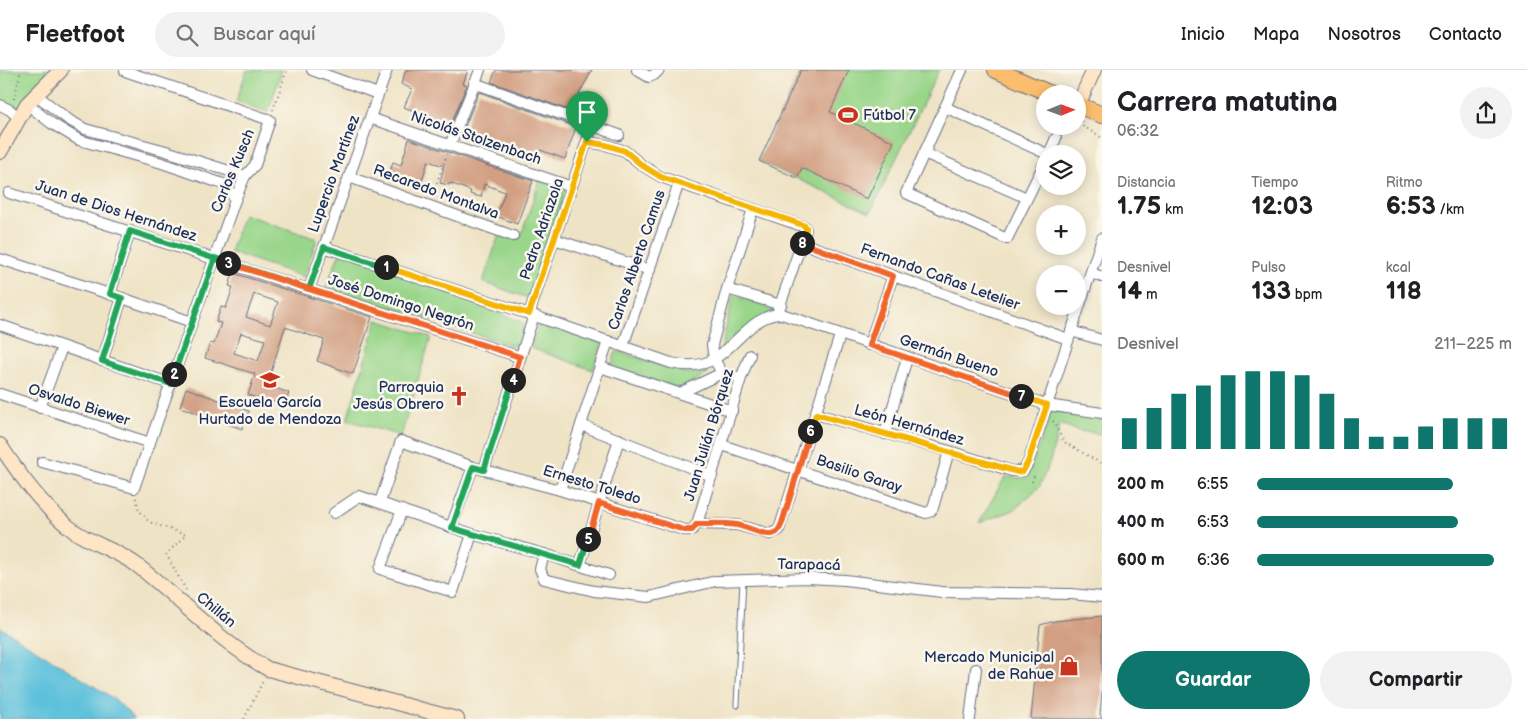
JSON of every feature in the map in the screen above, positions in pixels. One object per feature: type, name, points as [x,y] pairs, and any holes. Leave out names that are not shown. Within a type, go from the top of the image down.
[{"type":"main road","points":[[996,70],[1036,87]]},
{"type":"main road","points":[[1086,111],[1102,115]]},
{"type":"street","points":[[0,152],[15,114],[61,70]]},
{"type":"street","points":[[312,70],[378,94]]},
{"type":"street","name":"Lupercio Martínez","points":[[309,289],[387,70]]},
{"type":"street","points":[[450,145],[480,70]]},
{"type":"street","points":[[637,70],[650,77],[658,70]]},
{"type":"street","points":[[962,70],[906,193],[1007,239],[1036,180]]},
{"type":"street","points":[[1086,90],[1094,70]]},
{"type":"street","points":[[126,71],[270,120]]},
{"type":"street","points":[[474,83],[619,135]]},
{"type":"street","points":[[31,99],[85,128],[245,176]]},
{"type":"street","points":[[31,99],[64,131],[79,140],[162,163],[226,185],[235,200]]},
{"type":"street","points":[[0,105],[15,114]]},
{"type":"street","points":[[945,107],[1036,149]]},
{"type":"street","name":"Nicolás Stolzenbach","points":[[370,118],[572,187]]},
{"type":"street","points":[[64,131],[69,120]]},
{"type":"street","name":"Carlos Kusch","points":[[134,488],[235,200],[245,176],[255,165],[270,120]]},
{"type":"street","name":"Pedro Adriazola","points":[[484,470],[520,357],[554,239],[592,126]]},
{"type":"street","points":[[1052,145],[1056,138]]},
{"type":"street","points":[[587,142],[625,151],[652,172],[806,227],[779,310],[758,322],[714,359],[722,373]]},
{"type":"street","points":[[162,163],[166,151]]},
{"type":"street","points":[[924,154],[1027,198]]},
{"type":"street","points":[[226,185],[231,171]]},
{"type":"street","name":"Recaredo Montalva","points":[[349,177],[513,236]]},
{"type":"street","name":"Carlos Alberto Camus","points":[[623,346],[680,183]]},
{"type":"street","name":"Juan de Dios Hernández","points":[[9,193],[215,258]]},
{"type":"street","name":"Juan Julián Bórquez","points":[[714,359],[712,345],[727,289],[753,209]]},
{"type":"street","points":[[110,294],[130,231]]},
{"type":"street","points":[[1047,405],[1102,238]]},
{"type":"street","points":[[554,239],[650,270]]},
{"type":"street","name":"Fernando Cañas Letelier","points":[[802,243],[893,276],[1070,335],[1102,340]]},
{"type":"street","name":"José Domingo Negrón","points":[[324,247],[681,365],[703,364],[714,359]]},
{"type":"street","name":"José Domingo Negrón","points":[[215,258],[520,357]]},
{"type":"street","points":[[0,259],[192,322]]},
{"type":"street","points":[[1091,272],[1102,277]]},
{"type":"street","points":[[869,345],[893,276]]},
{"type":"street","name":"Germán Bueno","points":[[727,289],[779,310],[782,314],[1047,405],[1102,413]]},
{"type":"street","points":[[102,361],[122,298]]},
{"type":"street","points":[[0,325],[171,384]]},
{"type":"street","points":[[797,469],[840,335]]},
{"type":"street","name":"Carlos Alberto Camus","points":[[560,490],[608,341]]},
{"type":"street","points":[[40,408],[62,347]]},
{"type":"street","name":"Juan Julián Bórquez","points":[[697,524],[741,378],[750,356]]},
{"type":"street","points":[[885,434],[907,358]]},
{"type":"street","points":[[600,367],[732,412]]},
{"type":"street","points":[[680,393],[722,373],[741,378]]},
{"type":"street","name":"Osvaldo Biewer","points":[[0,394],[150,443]]},
{"type":"street","name":"León Hernández","points":[[816,414],[949,451],[1012,471],[1023,471],[1028,462],[1047,405]]},
{"type":"street","points":[[581,425],[712,476]]},
{"type":"street","points":[[580,565],[619,439]]},
{"type":"street","name":"Ernesto Toledo","points":[[380,502],[401,441],[473,467],[560,490],[684,530],[692,530],[697,524],[737,525],[774,533],[779,530],[782,523],[797,469]]},
{"type":"street","name":"Chillán","points":[[0,445],[13,465],[49,508],[75,531],[135,564],[247,657],[268,670],[422,715],[457,719]]},
{"type":"street","name":"Basilio Garay","points":[[722,445],[922,512],[929,512],[933,508],[949,451]]},
{"type":"street","points":[[42,462],[134,488]]},
{"type":"street","points":[[452,528],[473,467]]},
{"type":"street","points":[[334,513],[359,496],[452,528],[609,575]]},
{"type":"street","points":[[402,510],[380,569],[453,592],[472,534]]},
{"type":"street","name":"Tarapacá","points":[[544,554],[540,569],[544,578],[594,591],[649,597],[716,581],[807,578],[845,580],[942,592],[1071,594],[1102,597]]},
{"type":"street","points":[[970,719],[976,669]]},
{"type":"lane","points":[[737,705],[743,579]]},
{"type":"path","points":[[15,114],[21,70]]},
{"type":"path","points":[[270,120],[287,70]]},
{"type":"path","points":[[1086,127],[1102,138]]},
{"type":"path","points":[[429,206],[450,145]]},
{"type":"path","points":[[1047,405],[1064,442],[1102,464]]},
{"type":"path","points":[[134,488],[139,510],[149,522],[186,535],[166,554],[186,589],[197,615]]},
{"type":"path","points":[[244,719],[268,670]]},
{"type":"green space","points":[[0,70],[59,70],[20,109],[0,100]]},
{"type":"green space","points":[[247,70],[282,70],[268,112],[236,101]]},
{"type":"green space","name":"Fútbol 7","points":[[801,70],[939,70],[870,213],[759,161]]},
{"type":"green space","points":[[540,180],[566,189],[528,298],[483,282],[501,229],[521,236]]},
{"type":"green space","points":[[243,214],[317,239],[304,277],[230,252]]},
{"type":"green space","points":[[341,250],[524,323],[517,347],[326,287]]},
{"type":"green space","points":[[733,295],[776,309],[721,350]]},
{"type":"green space","points":[[377,320],[431,337],[401,436],[347,420]]},
{"type":"green space","points":[[539,322],[602,343],[593,370],[531,348]]},
{"type":"green space","points":[[616,351],[686,373],[709,373],[680,389],[611,368]]},
{"type":"green space","points":[[1050,410],[1102,417],[1102,434],[1079,431],[1060,424],[1050,461],[1040,486],[1014,510],[979,523],[1005,477],[1027,478],[1049,420]]},
{"type":"water","points":[[0,627],[116,700],[134,719],[0,719]]},
{"type":"building","points":[[406,70],[468,70],[463,84],[467,85],[448,131],[433,126],[435,120],[404,107],[412,89],[401,84]]},
{"type":"building","points":[[496,70],[592,70],[579,94],[580,96],[598,101],[595,112],[576,107],[574,112],[491,82]]},
{"type":"building","points":[[801,70],[849,70],[830,112],[894,142],[867,199],[802,168],[797,178],[759,161]]},
{"type":"building","points":[[479,92],[576,127],[565,159],[540,150],[535,163],[461,136]]},
{"type":"building","points":[[409,139],[533,181],[517,224],[496,216],[505,192],[484,184],[481,197],[470,194],[471,191],[450,183],[449,185],[440,183],[444,166],[428,161],[421,184],[389,175],[393,162],[401,165]]},
{"type":"building","points":[[233,273],[372,317],[353,374],[317,361],[324,340],[285,327],[267,385],[289,393],[285,405],[248,395],[255,374],[205,358],[210,343],[214,344],[221,323],[216,322],[221,307],[226,308],[233,287],[229,286]],"holes":[[[254,294],[278,302],[270,325],[246,317]],[[241,333],[265,340],[258,361],[234,353]]]},
{"type":"building","points":[[186,388],[249,411],[242,429],[180,407]]},
{"type":"building","name":"Mercado Municipal de Rahue","points":[[1102,616],[1102,692],[1100,714],[1102,719],[1031,719],[1040,625],[1055,621]]},
{"type":"place","name":"Fútbol 7","points":[[848,115]]},
{"type":"place","name":"Escuela García Hurtado de Mendoza","points":[[270,380]]},
{"type":"place","name":"Parroquia Jesús Obrero","points":[[459,396]]},
{"type":"place","name":"Mercado Municipal de Rahue","points":[[1069,666]]},
{"type":"route","points":[[587,142],[529,314],[324,247],[309,289],[215,258],[171,384],[102,361],[122,298],[110,294],[130,231],[215,258],[262,274],[520,357],[484,470],[473,467],[452,528],[580,565],[599,503],[684,530],[692,530],[697,524],[726,524],[767,533],[776,532],[782,523],[797,469],[816,414],[949,451],[1012,471],[1023,471],[1026,468],[1047,405],[869,345],[893,276],[802,243],[806,230],[806,227],[803,225],[661,177],[643,166],[625,151],[587,142]]}]
